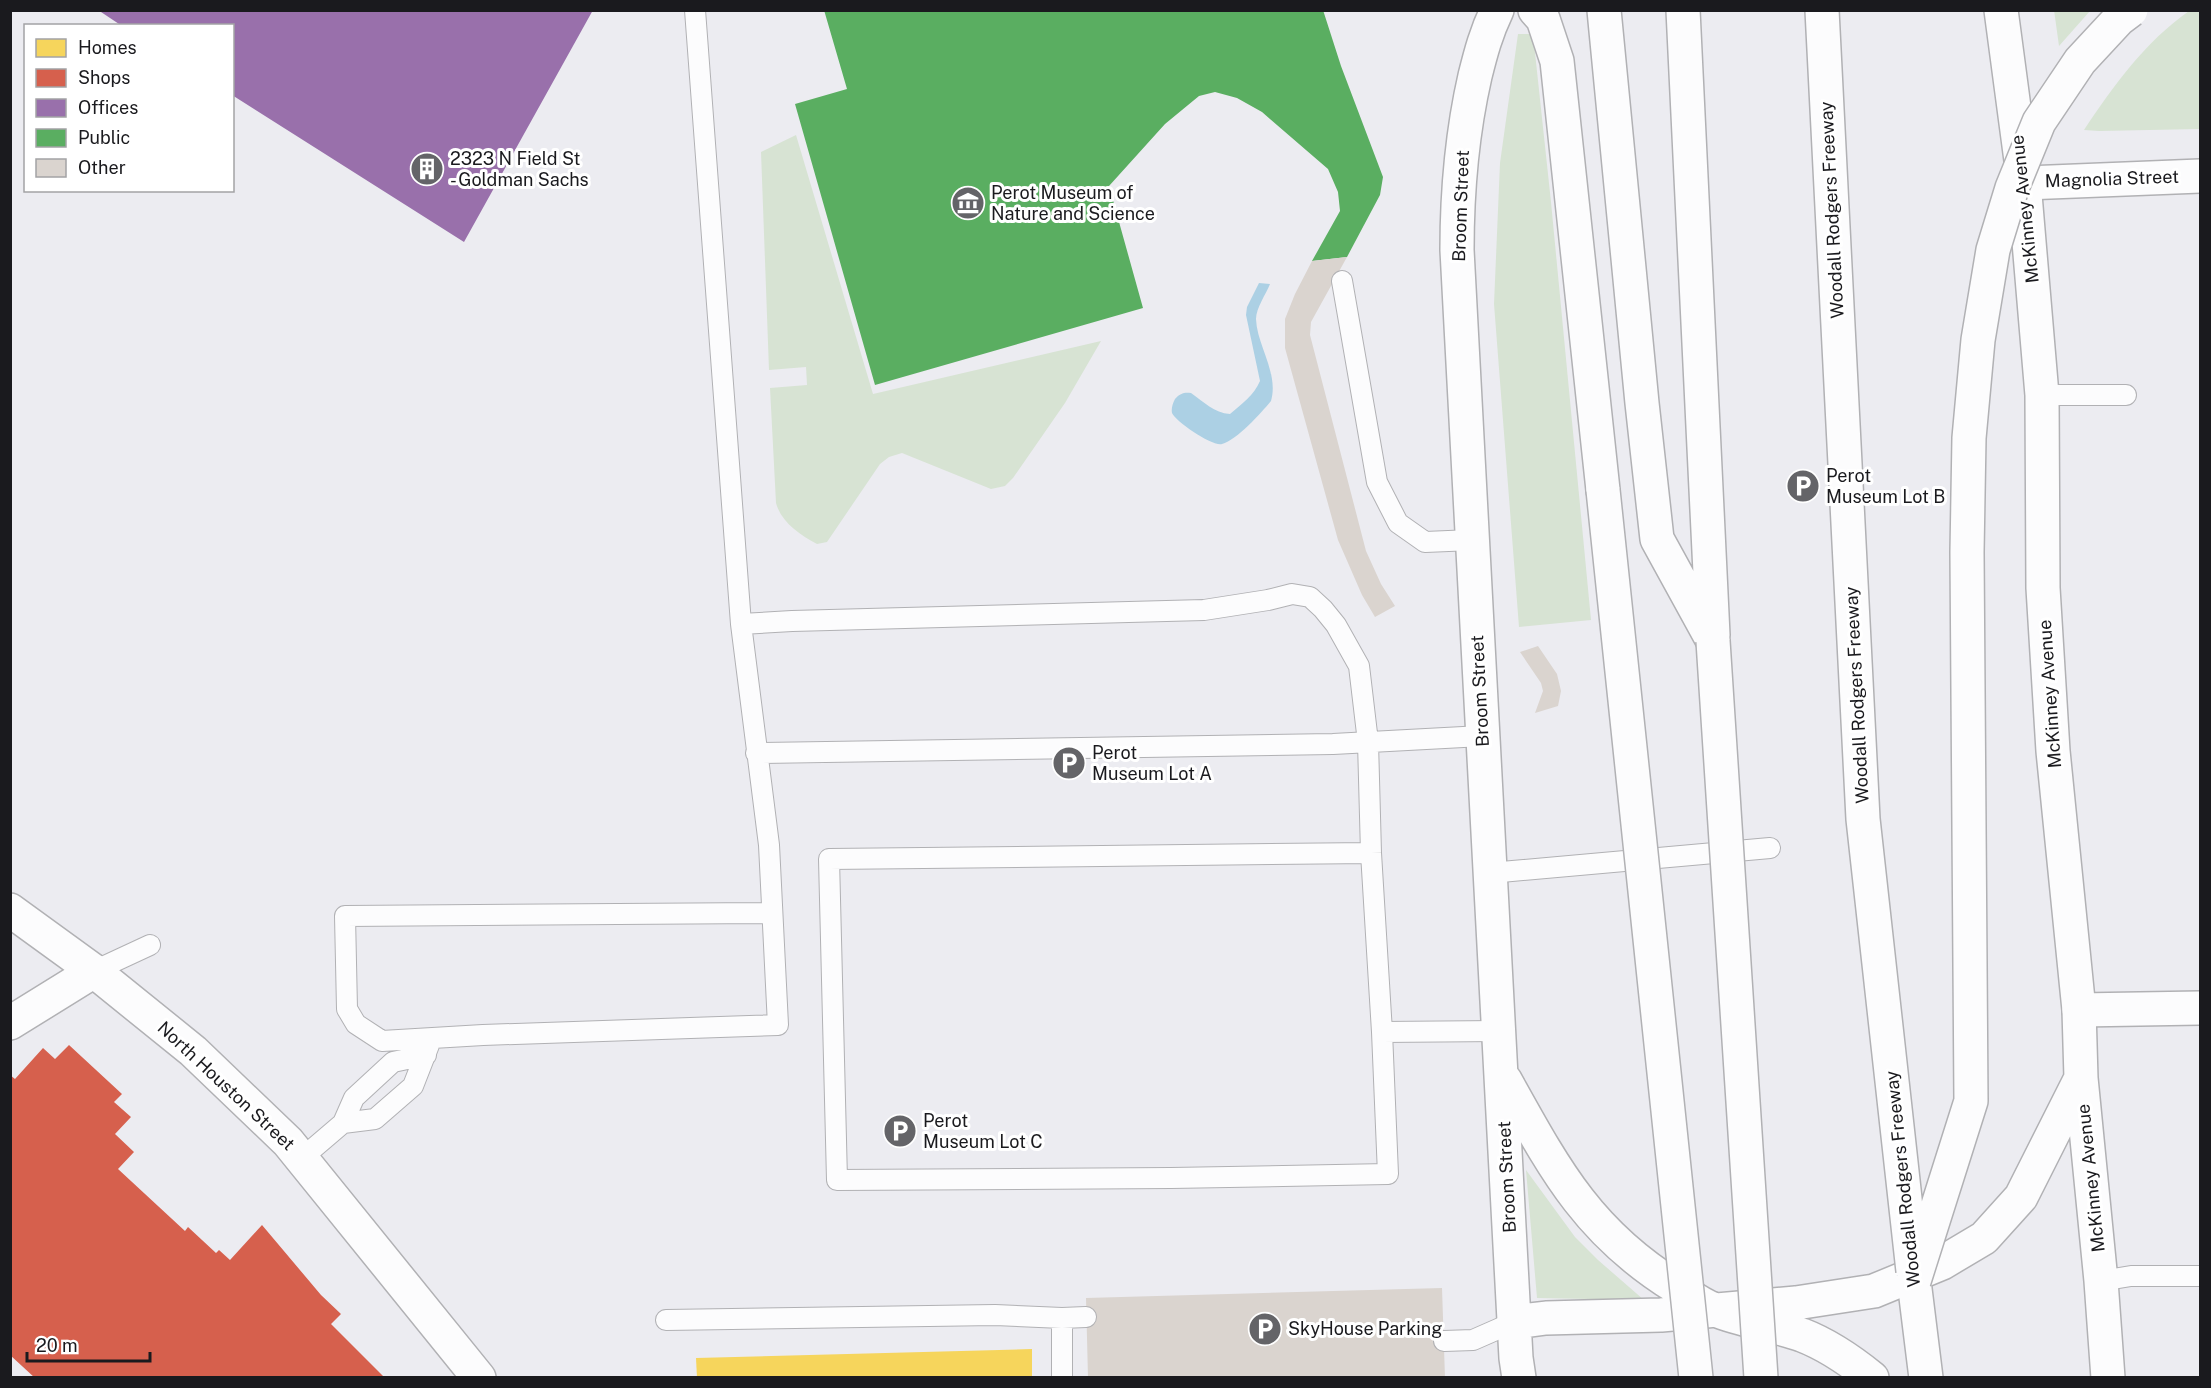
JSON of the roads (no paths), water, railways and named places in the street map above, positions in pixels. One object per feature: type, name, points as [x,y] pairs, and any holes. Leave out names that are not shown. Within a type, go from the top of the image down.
[{"type":"main road","name":"Broom Street","points":[[1497,10],[1486,32],[1466,117],[1457,207],[1482,736],[1514,1322],[1519,1377]]},
{"type":"main road","points":[[1535,10],[1543,20],[1557,61],[1696,1377]]},
{"type":"main road","points":[[1604,10],[1657,539],[1713,641]]},
{"type":"main road","points":[[1683,10],[1713,641],[1761,1377]]},
{"type":"main road","name":"Woodall Rodgers Freeway","points":[[1822,10],[1863,819],[1926,1377]]},
{"type":"main road","name":"McKinney Avenue","points":[[2001,10],[2024,183],[2042,395],[2043,588],[2053,751],[2079,1010],[2081,1078],[2108,1377]]},
{"type":"main road","points":[[1914,1281],[1971,1101],[1967,552],[1969,438],[1978,340],[1991,261],[2012,188],[2039,122],[2080,62],[2119,19],[2131,10]]},
{"type":"main road","name":"Magnolia Street","points":[[2024,183],[2200,176]]},
{"type":"main road","name":"North Houston Street","points":[[14,917],[94,971],[193,1051],[246,1100],[303,1158],[479,1377]]},
{"type":"main road","points":[[10,1023],[94,971]]},
{"type":"main road","points":[[2079,1010],[2200,1008]]},
{"type":"main road","points":[[1501,1073],[1552,1164],[1572,1194],[1596,1223],[1650,1271],[1713,1310],[1804,1336],[1845,1357],[1872,1377]]},
{"type":"main road","points":[[1514,1322],[1546,1318],[1620,1317],[1796,1303],[1874,1291],[1942,1263],[1984,1238],[2021,1197],[2081,1078]]},
{"type":"lane","points":[[695,10],[741,624],[769,845],[778,1025],[428,1047],[382,1041],[356,1024],[347,1009],[345,916],[772,913]]},
{"type":"lane","points":[[1342,280],[1377,482],[1398,523],[1425,542],[1472,540]]},
{"type":"lane","points":[[2042,395],[2126,395]]},
{"type":"lane","points":[[741,624],[1204,610],[1292,594],[1310,597],[1323,609],[1336,625],[1359,666],[1368,742],[1371,853],[1388,1173],[1171,1178],[837,1180],[829,859],[1371,853]]},
{"type":"lane","points":[[756,753],[1333,744],[1482,736]]},
{"type":"lane","points":[[1490,873],[1770,848]]},
{"type":"lane","points":[[94,971],[150,945]]},
{"type":"lane","points":[[1382,1032],[1499,1030]]},
{"type":"lane","points":[[303,1158],[344,1124],[354,1098],[393,1062],[428,1047]]},
{"type":"lane","points":[[344,1124],[375,1119],[413,1086],[428,1047]]},
{"type":"lane","points":[[2101,1281],[2131,1276],[2200,1276]]},
{"type":"lane","points":[[666,1320],[995,1315],[1086,1317]]},
{"type":"lane","points":[[1062,1318],[1062,1377]]},
{"type":"lane","points":[[1444,1341],[1473,1340],[1514,1322]]},
{"type":"water","points":[[1259,283],[1270,284],[1259,306],[1256,319],[1272,380],[1271,401],[1241,432],[1222,444],[1217,444],[1203,438],[1180,422],[1172,413],[1172,406],[1179,395],[1191,393],[1214,409],[1230,414],[1254,391],[1260,381],[1246,315],[1247,307]]},
{"type":"place","name":"2323 N Field St - Goldman Sachs","points":[[427,169]]},
{"type":"place","name":"Perot Museum of Nature and Science","points":[[968,203]]},
{"type":"place","name":"Perot Museum Lot B","points":[[1803,486]]},
{"type":"place","name":"Perot Museum Lot A","points":[[1069,763]]},
{"type":"place","name":"Perot Museum Lot C","points":[[900,1131]]},
{"type":"place","name":"SkyHouse Parking","points":[[1265,1329]]}]
